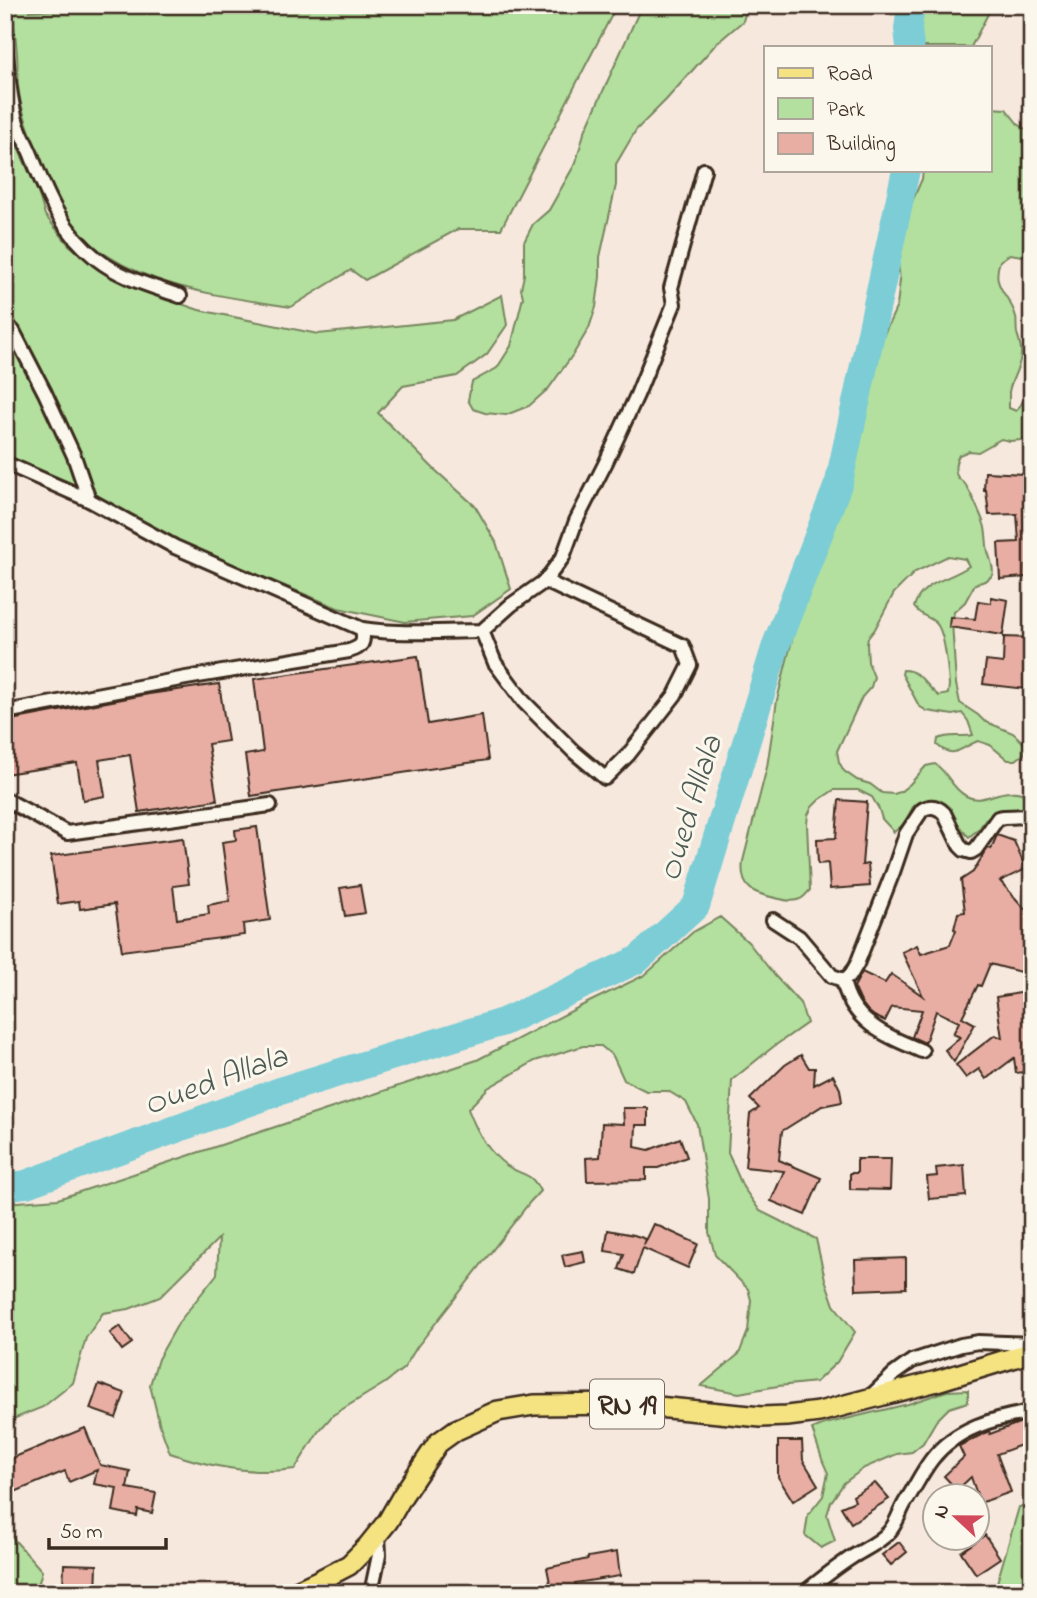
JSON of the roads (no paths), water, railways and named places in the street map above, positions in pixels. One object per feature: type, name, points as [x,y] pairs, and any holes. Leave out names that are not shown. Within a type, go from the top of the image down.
[{"type":"main road","name":"RN 19","points":[[292,1593],[349,1565],[388,1521],[438,1443],[456,1430],[498,1412],[534,1405],[626,1404],[761,1417],[787,1416],[819,1412],[937,1381],[1032,1352]]},
{"type":"street","points":[[5,44],[17,123],[45,192],[60,218],[77,241],[99,260],[132,279],[180,296]]},
{"type":"street","points":[[5,464],[89,500],[175,547],[362,629],[388,633],[482,631],[511,605],[545,581],[563,558],[576,521],[606,462],[674,304],[671,288],[704,170]]},
{"type":"street","points":[[5,323],[13,331],[45,393],[74,456],[89,500]]},
{"type":"street","points":[[482,631],[495,663],[524,702],[574,752],[606,778],[628,755],[675,695],[690,665],[683,646],[545,581]]},
{"type":"street","points":[[5,712],[349,651],[362,644],[362,629]]},
{"type":"street","points":[[5,799],[67,833],[270,805]]},
{"type":"street","points":[[773,920],[799,937],[832,976],[843,980],[850,976],[857,964],[906,834],[922,810],[939,808],[961,848],[971,852],[998,818],[1032,816]]},
{"type":"street","points":[[843,980],[846,994],[854,1008],[871,1026],[922,1051]]},
{"type":"street","points":[[867,1399],[894,1374],[912,1361],[924,1357],[978,1342],[1032,1344]]},
{"type":"street","points":[[804,1593],[831,1571],[886,1536],[897,1522],[903,1506],[923,1473],[941,1449],[984,1422],[1032,1412]]},
{"type":"street","points":[[371,1593],[379,1555],[378,1533]]},
{"type":"waterway","points":[[910,46],[908,29],[911,5]]},
{"type":"waterway","name":"Oued Allala","points":[[5,1187],[26,1184],[283,1090],[503,1022],[637,960],[696,906],[776,645],[839,482],[906,172]]}]
